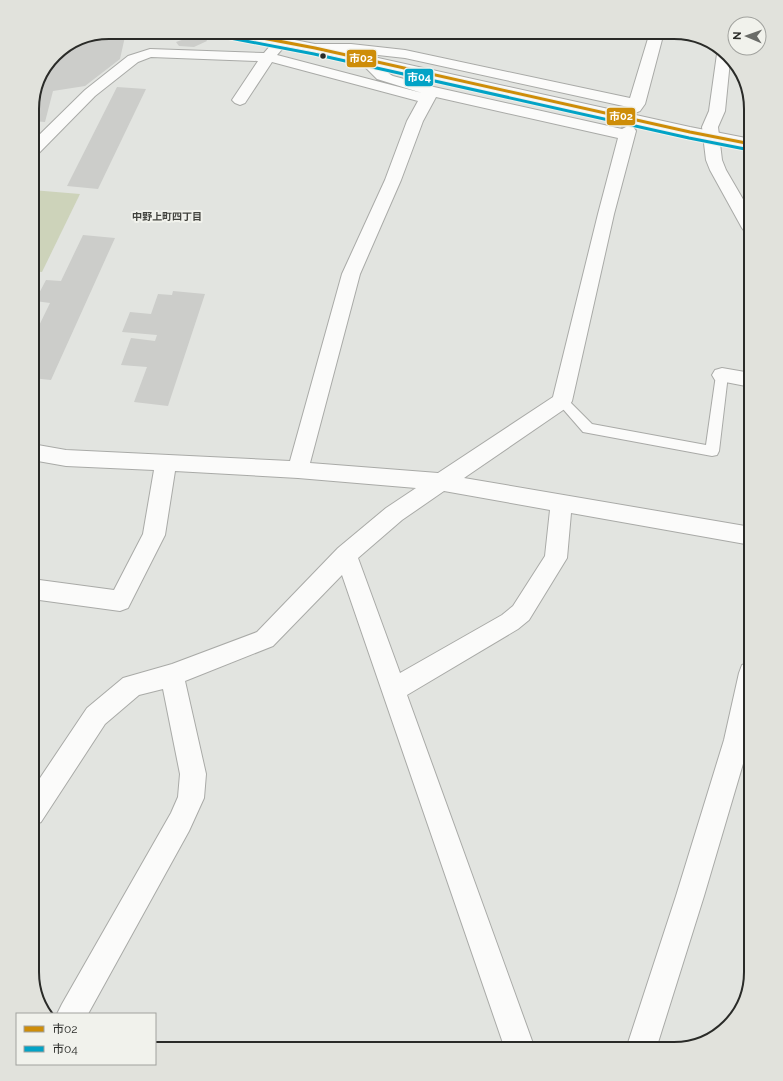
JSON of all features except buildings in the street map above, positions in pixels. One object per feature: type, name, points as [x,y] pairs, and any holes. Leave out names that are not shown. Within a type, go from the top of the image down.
[{"type":"street","points":[[240,100],[268,58],[284,39]]},
{"type":"street","points":[[291,39],[315,48],[365,60],[744,143]]},
{"type":"street","points":[[315,48],[351,48],[405,54],[636,106],[655,39]]},
{"type":"street","points":[[39,144],[90,93],[133,59],[150,53],[268,58],[429,95],[628,133],[606,214],[562,402],[394,514],[346,555],[265,639],[172,675],[132,686],[96,716],[39,802]]},
{"type":"street","points":[[723,59],[717,111],[710,127],[717,137],[714,160],[718,170],[744,216]]},
{"type":"street","points":[[365,60],[382,76],[429,95]]},
{"type":"street","points":[[298,470],[351,274],[393,180],[413,126],[429,95]]},
{"type":"street","points":[[722,375],[744,379]]},
{"type":"street","points":[[39,453],[66,458],[298,470],[442,482],[744,535]]},
{"type":"street","points":[[39,590],[120,601],[154,536],[166,462]]},
{"type":"street","points":[[393,690],[510,622],[521,613],[556,558],[561,502]]},
{"type":"street","points":[[346,555],[518,1042]]},
{"type":"street","points":[[73,1013],[180,822],[191,798],[193,774],[172,675]]},
{"type":"street","points":[[643,1042],[690,896],[737,740],[744,706]]},
{"type":"lane","points":[[562,402],[588,428],[712,451],[722,375]]},
{"type":"green space","points":[[39,191],[80,194],[42,272],[39,272]]},
{"type":"tunnel","points":[[628,131],[635,108]]},
{"type":"transit line","name":"市04","points":[[235,39],[314,54],[689,138],[744,149]]},
{"type":"transit line","name":"市02","points":[[268,39],[315,48],[690,132],[744,143]]},
{"type":"district","name":"中野上町四丁目","points":[[167,216]]}]
